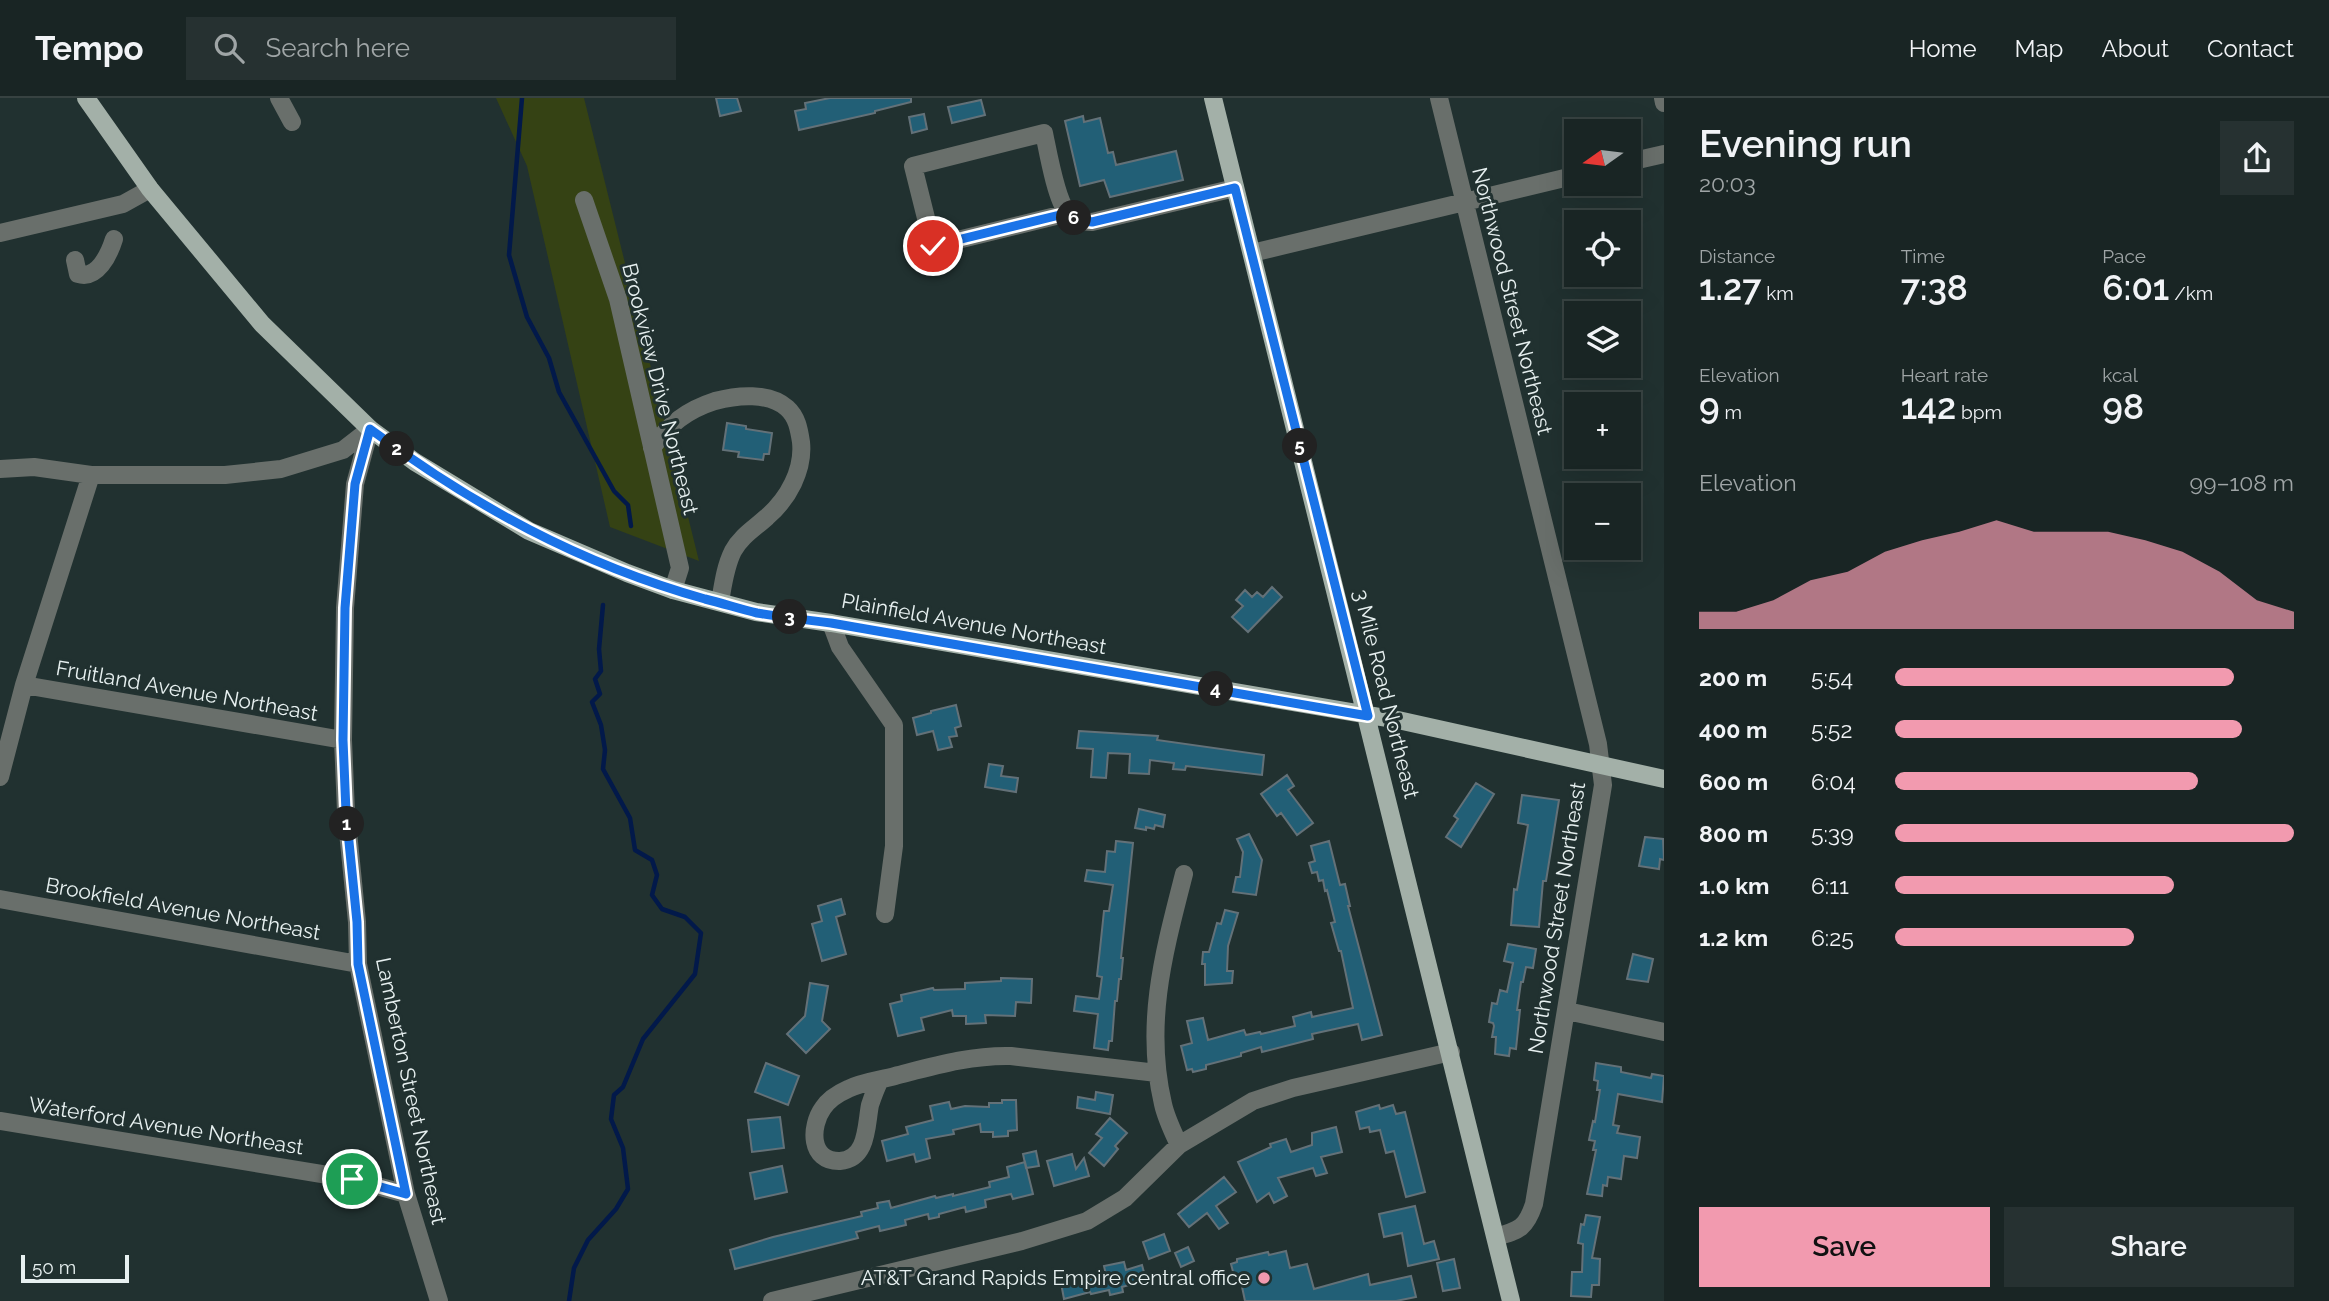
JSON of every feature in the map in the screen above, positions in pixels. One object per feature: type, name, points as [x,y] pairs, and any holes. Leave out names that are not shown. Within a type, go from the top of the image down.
[{"type":"main road","name":"Plainfield Avenue Northeast","points":[[86,98],[150,189],[262,324],[370,429],[424,468],[528,531],[673,590],[756,612],[1398,720],[1664,779]]},
{"type":"main road","name":"3 Mile Road Northeast","points":[[1213,98],[1511,1301]]},
{"type":"street","points":[[279,98],[292,122]]},
{"type":"street","name":"Northwood Street Northeast","points":[[1439,98],[1595,731],[1603,785],[1534,1204],[1522,1227],[1496,1237]]},
{"type":"street","points":[[1068,213],[933,246],[913,166],[1044,133],[1060,200],[1068,213],[1078,220],[1092,222],[1235,188]]},
{"type":"street","points":[[1642,159],[1664,154]]},
{"type":"street","points":[[1252,253],[1564,178]]},
{"type":"street","points":[[0,233],[123,204],[150,189]]},
{"type":"street","name":"Brookview Drive Northeast","points":[[584,200],[618,299],[680,568],[673,590]]},
{"type":"street","points":[[75,260],[78,274],[84,276],[93,272],[102,264],[114,239]]},
{"type":"street","points":[[652,448],[677,419],[688,411],[723,399],[743,396],[772,399],[789,409],[797,422],[802,450],[795,480],[780,504],[744,536],[733,551],[726,570],[720,603]]},
{"type":"street","points":[[0,469],[34,467],[91,475],[225,475],[281,469],[342,450],[370,429]]},
{"type":"street","name":"Lamberton Street Northeast","points":[[370,429],[355,484],[345,608],[343,740],[358,964],[406,1194],[439,1301]]},
{"type":"street","points":[[0,777],[24,685],[91,475]]},
{"type":"street","points":[[831,623],[841,647],[894,725],[894,846],[885,914]]},
{"type":"street","name":"Fruitland Avenue Northeast","points":[[24,685],[343,740]]},
{"type":"street","points":[[1179,1145],[1164,1107],[1157,1073],[1154,1025],[1164,953],[1184,874]]},
{"type":"street","name":"Brookfield Avenue Northeast","points":[[0,899],[358,964]]},
{"type":"street","points":[[1567,1011],[1664,1032]]},
{"type":"street","points":[[772,1301],[1022,1241],[1087,1221],[1125,1198],[1179,1145],[1253,1101],[1293,1088],[1451,1052]]},
{"type":"street","points":[[880,1080],[874,1091],[862,1149],[850,1158],[839,1161],[820,1152],[813,1133],[822,1108],[832,1098],[850,1088],[880,1080],[961,1059],[989,1055],[1011,1056],[1157,1073]]},
{"type":"street","name":"Waterford Avenue Northeast","points":[[0,1121],[352,1179],[406,1194]]},
{"type":"green space","points":[[496,98],[584,98],[699,561],[610,527],[527,166]]},
{"type":"building","points":[[716,98],[737,98],[741,111],[720,116]]},
{"type":"building","points":[[830,98],[911,98],[911,102],[799,130],[795,111],[806,109],[805,103]]},
{"type":"building","points":[[981,100],[985,115],[952,123],[948,107]]},
{"type":"building","points":[[924,114],[927,129],[912,133],[909,117]]},
{"type":"building","points":[[1083,116],[1084,122],[1100,118],[1108,153],[1113,152],[1116,165],[1176,151],[1183,180],[1110,197],[1104,180],[1080,186],[1065,121]]},
{"type":"building","points":[[727,423],[772,433],[769,454],[764,454],[763,460],[738,457],[739,452],[723,450]]},
{"type":"building","points":[[1272,587],[1282,597],[1248,632],[1232,617],[1243,606],[1236,600],[1245,590],[1252,597],[1257,592],[1263,597]]},
{"type":"building","points":[[956,705],[961,726],[955,728],[957,736],[949,737],[952,747],[938,750],[933,731],[917,735],[913,718]]},
{"type":"building","points":[[1079,731],[1158,736],[1157,740],[1264,755],[1262,775],[1186,766],[1185,770],[1173,769],[1174,763],[1150,760],[1149,774],[1129,773],[1130,754],[1108,753],[1106,778],[1091,777],[1093,749],[1077,748]]},
{"type":"building","points":[[989,764],[1003,766],[1001,776],[1018,778],[1016,792],[985,787]]},
{"type":"building","points":[[1287,775],[1294,786],[1288,790],[1313,823],[1297,835],[1281,813],[1277,816],[1261,794]]},
{"type":"building","points":[[1476,783],[1494,794],[1461,847],[1446,837],[1458,819],[1454,816]]},
{"type":"building","points":[[1522,795],[1559,800],[1546,881],[1543,881],[1539,927],[1511,925],[1514,889],[1517,890],[1528,825],[1518,823]]},
{"type":"building","points":[[1139,809],[1165,815],[1163,827],[1155,825],[1154,829],[1146,827],[1146,830],[1135,828]]},
{"type":"building","points":[[1249,834],[1262,860],[1256,895],[1233,892],[1236,877],[1240,877],[1243,852],[1237,839]]},
{"type":"building","points":[[1645,837],[1663,839],[1664,860],[1660,859],[1659,869],[1639,866]]},
{"type":"building","points":[[1116,841],[1133,843],[1121,979],[1115,1001],[1112,1041],[1109,1041],[1108,1050],[1094,1048],[1098,1014],[1074,1011],[1076,996],[1099,999],[1102,977],[1097,976],[1104,911],[1109,911],[1113,885],[1085,881],[1087,870],[1105,872],[1107,851],[1115,852]]},
{"type":"building","points":[[1329,841],[1340,885],[1345,884],[1348,906],[1382,1035],[1362,1040],[1358,1024],[1312,1034],[1313,1039],[1262,1052],[1261,1047],[1241,1053],[1241,1056],[1206,1065],[1206,1069],[1193,1072],[1192,1069],[1187,1070],[1181,1046],[1192,1043],[1187,1021],[1203,1018],[1208,1040],[1244,1030],[1246,1035],[1261,1034],[1295,1026],[1293,1017],[1311,1012],[1312,1017],[1353,1008],[1341,951],[1331,923],[1335,922],[1327,890],[1325,891],[1323,880],[1319,881],[1317,872],[1312,873],[1309,863],[1315,861],[1311,846]]},
{"type":"building","points":[[841,899],[845,914],[836,917],[846,954],[822,961],[812,924],[822,921],[818,906]]},
{"type":"building","points":[[1225,910],[1238,913],[1228,946],[1227,971],[1233,971],[1232,983],[1205,985],[1203,952],[1209,952],[1217,923],[1221,924]]},
{"type":"building","points":[[1508,944],[1536,949],[1533,968],[1526,967],[1521,982],[1516,1049],[1510,1048],[1509,1056],[1495,1054],[1496,1037],[1492,1037],[1494,1026],[1489,1022],[1492,1003],[1497,1004],[1500,990],[1507,992],[1513,963],[1504,961]]},
{"type":"building","points":[[1633,954],[1653,959],[1648,982],[1627,979]]},
{"type":"building","points":[[1001,978],[1032,979],[1031,1003],[1016,1002],[1015,1016],[985,1015],[986,1023],[966,1024],[966,1016],[953,1016],[952,1010],[921,1018],[924,1030],[898,1036],[890,1004],[902,1001],[901,995],[933,988],[965,989],[965,983],[1001,981]]},
{"type":"building","points":[[810,983],[828,986],[822,1021],[830,1029],[806,1053],[787,1034],[805,1016]]},
{"type":"building","points":[[766,1063],[799,1076],[788,1105],[755,1092]]},
{"type":"building","points":[[1596,1063],[1621,1067],[1621,1072],[1651,1078],[1652,1074],[1664,1076],[1662,1102],[1618,1094],[1613,1125],[1619,1126],[1617,1133],[1640,1137],[1637,1158],[1624,1156],[1621,1179],[1608,1177],[1607,1186],[1603,1185],[1602,1196],[1587,1194],[1596,1150],[1593,1150],[1595,1141],[1589,1140],[1600,1090],[1597,1090],[1598,1081],[1594,1080]]},
{"type":"building","points":[[1096,1092],[1113,1095],[1110,1114],[1077,1108],[1078,1097],[1095,1100]]},
{"type":"building","points":[[1002,1100],[1016,1100],[1017,1130],[1008,1131],[1008,1136],[993,1137],[993,1132],[981,1132],[980,1124],[953,1130],[954,1134],[926,1139],[930,1158],[916,1162],[914,1154],[887,1161],[882,1141],[908,1134],[906,1127],[933,1120],[930,1106],[949,1102],[951,1109],[965,1106],[989,1107],[989,1103],[1002,1103]]},
{"type":"building","points":[[1379,1105],[1380,1109],[1393,1105],[1396,1114],[1405,1112],[1425,1192],[1406,1197],[1394,1151],[1386,1153],[1380,1130],[1370,1132],[1369,1127],[1360,1129],[1356,1112]]},
{"type":"building","points":[[780,1117],[784,1148],[752,1152],[748,1120]]},
{"type":"building","points":[[1110,1118],[1127,1133],[1115,1146],[1118,1149],[1104,1166],[1089,1153],[1102,1138],[1096,1134]]},
{"type":"building","points":[[1336,1127],[1342,1152],[1321,1157],[1327,1173],[1316,1176],[1313,1168],[1278,1178],[1287,1196],[1274,1203],[1269,1193],[1257,1202],[1238,1162],[1271,1147],[1270,1144],[1286,1139],[1291,1152],[1312,1145],[1312,1133]]},
{"type":"building","points":[[1036,1151],[1039,1166],[1026,1168],[1023,1154]]},
{"type":"building","points":[[1072,1154],[1076,1169],[1084,1158],[1089,1176],[1054,1186],[1047,1161]]},
{"type":"building","points":[[1025,1162],[1033,1194],[1013,1199],[1011,1194],[985,1200],[986,1207],[966,1212],[965,1207],[929,1219],[928,1214],[905,1220],[906,1225],[880,1231],[879,1226],[856,1232],[858,1238],[735,1269],[730,1250],[862,1216],[861,1212],[878,1208],[877,1203],[889,1201],[891,1208],[935,1196],[953,1196],[990,1187],[989,1182],[1009,1177],[1007,1167]]},
{"type":"building","points":[[782,1166],[787,1192],[755,1199],[750,1173]]},
{"type":"building","points":[[1224,1177],[1236,1192],[1216,1206],[1228,1223],[1219,1229],[1207,1213],[1189,1227],[1178,1214]]},
{"type":"building","points":[[1415,1206],[1424,1244],[1434,1241],[1439,1259],[1408,1266],[1402,1233],[1384,1237],[1379,1214]]},
{"type":"building","points":[[1586,1215],[1600,1217],[1592,1258],[1600,1259],[1599,1285],[1592,1285],[1591,1297],[1571,1296],[1572,1272],[1582,1272],[1583,1244],[1578,1243],[1581,1224],[1584,1225]]},
{"type":"building","points":[[1164,1234],[1170,1251],[1149,1259],[1143,1242]]},
{"type":"building","points":[[1188,1247],[1194,1261],[1181,1267],[1175,1253]]},
{"type":"building","points":[[1286,1251],[1290,1268],[1307,1264],[1314,1289],[1368,1274],[1370,1285],[1411,1276],[1416,1297],[1396,1301],[1245,1301],[1241,1282],[1236,1283],[1231,1264],[1237,1262],[1237,1259]]},
{"type":"building","points":[[1454,1259],[1460,1288],[1443,1291],[1437,1263]]},
{"type":"building","points":[[1124,1262],[1126,1270],[1142,1265],[1146,1280],[1122,1287],[1123,1292],[1110,1295],[1109,1290],[1090,1292],[1064,1299],[1061,1283],[1106,1275],[1104,1266]]},
{"type":"waterway","points":[[522,98],[509,255],[527,317],[549,358],[559,392],[614,491],[628,505],[631,526]]},
{"type":"waterway","points":[[569,1301],[574,1268],[588,1240],[616,1209],[628,1189],[623,1148],[611,1119],[614,1095],[623,1087],[643,1039],[695,974],[701,933],[685,917],[662,909],[652,895],[657,875],[652,860],[635,850],[630,818],[603,769],[605,750],[601,725],[592,702],[600,694],[595,679],[601,671],[599,649],[603,605]]},
{"type":"place","name":"AT&T Grand Rapids Empire central office","points":[[1264,1278]]},
{"type":"route","points":[[352,1179],[406,1194],[358,964],[357,922],[346,812],[343,740],[345,608],[355,484],[370,429],[415,462],[528,531],[673,590],[756,612],[1368,716],[1235,188],[1092,222],[1078,220],[1068,213],[933,246]]}]
